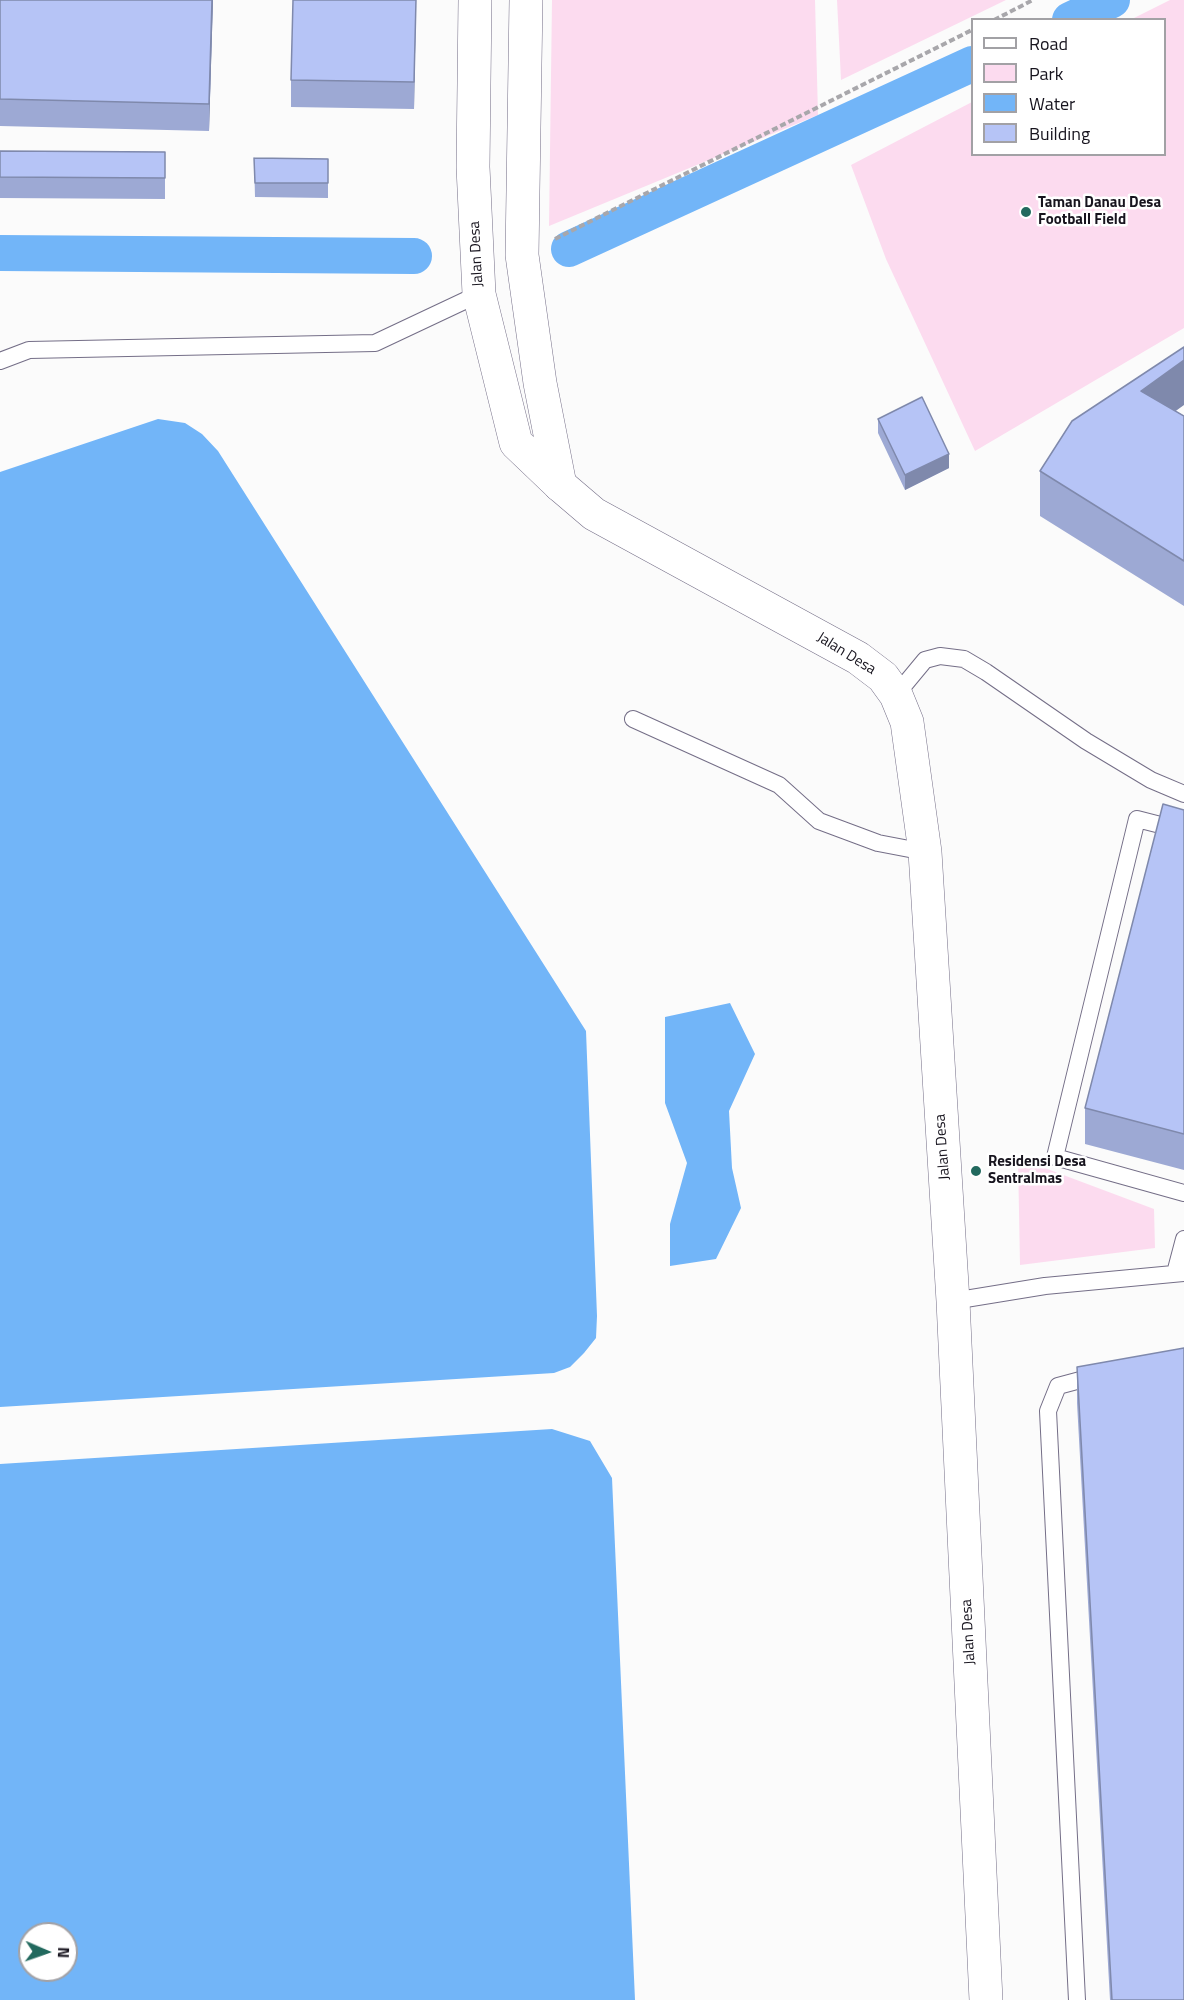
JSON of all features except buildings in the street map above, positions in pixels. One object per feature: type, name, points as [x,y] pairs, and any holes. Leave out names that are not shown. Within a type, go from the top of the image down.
[{"type":"street","name":"Jalan Desa","points":[[475,0],[473,167],[479,294],[516,443],[594,514],[858,658],[883,677],[896,695],[908,722],[925,852],[953,1301],[986,2000]]},
{"type":"street","points":[[526,0],[522,255],[540,383],[560,485]]},
{"type":"lane","points":[[0,362],[29,350],[375,343],[479,294]]},
{"type":"lane","points":[[896,695],[925,660],[940,656],[964,659],[1086,741],[1151,780],[1184,794]]},
{"type":"lane","points":[[633,719],[779,785],[819,821],[878,843],[925,852]]},
{"type":"lane","points":[[1184,831],[1137,819],[1055,1157],[1184,1193]]},
{"type":"lane","points":[[953,1301],[1045,1286],[1180,1273],[1184,1239]]},
{"type":"lane","points":[[1077,2000],[1048,1411],[1058,1386],[1086,1377],[1119,1372]]},
{"type":"path","points":[[998,18],[1033,0]]},
{"type":"path","points":[[522,255],[971,30]]},
{"type":"green space","points":[[552,0],[815,0],[818,115],[549,226]]},
{"type":"green space","points":[[837,0],[1006,0],[841,80]]},
{"type":"green space","name":"Taman Danau Desa Football Field","points":[[1170,0],[1184,0],[1184,328],[975,451],[886,259],[851,165],[971,103],[971,156],[1166,156],[1166,18],[1134,18]]},
{"type":"green space","points":[[1018,1158],[1154,1209],[1155,1248],[1020,1265]]},
{"type":"water","points":[[158,419],[185,423],[202,434],[218,451],[586,1031],[596,1338],[570,1367],[554,1373],[0,1407],[0,472]]},
{"type":"water","points":[[730,1003],[755,1054],[729,1111],[732,1168],[741,1208],[716,1259],[670,1266],[670,1224],[687,1163],[665,1103],[665,1017]]},
{"type":"water","points":[[552,1429],[590,1441],[612,1478],[635,2000],[0,2000],[0,1464]]},
{"type":"waterway","points":[[1074,18],[1112,0]]},
{"type":"waterway","points":[[569,249],[971,64]]},
{"type":"waterway","points":[[0,253],[414,256]]},
{"type":"place","name":"Taman Danau Desa Football Field","points":[[1026,212]]},
{"type":"place","name":"Residensi Desa Sentralmas","points":[[976,1171]]}]
